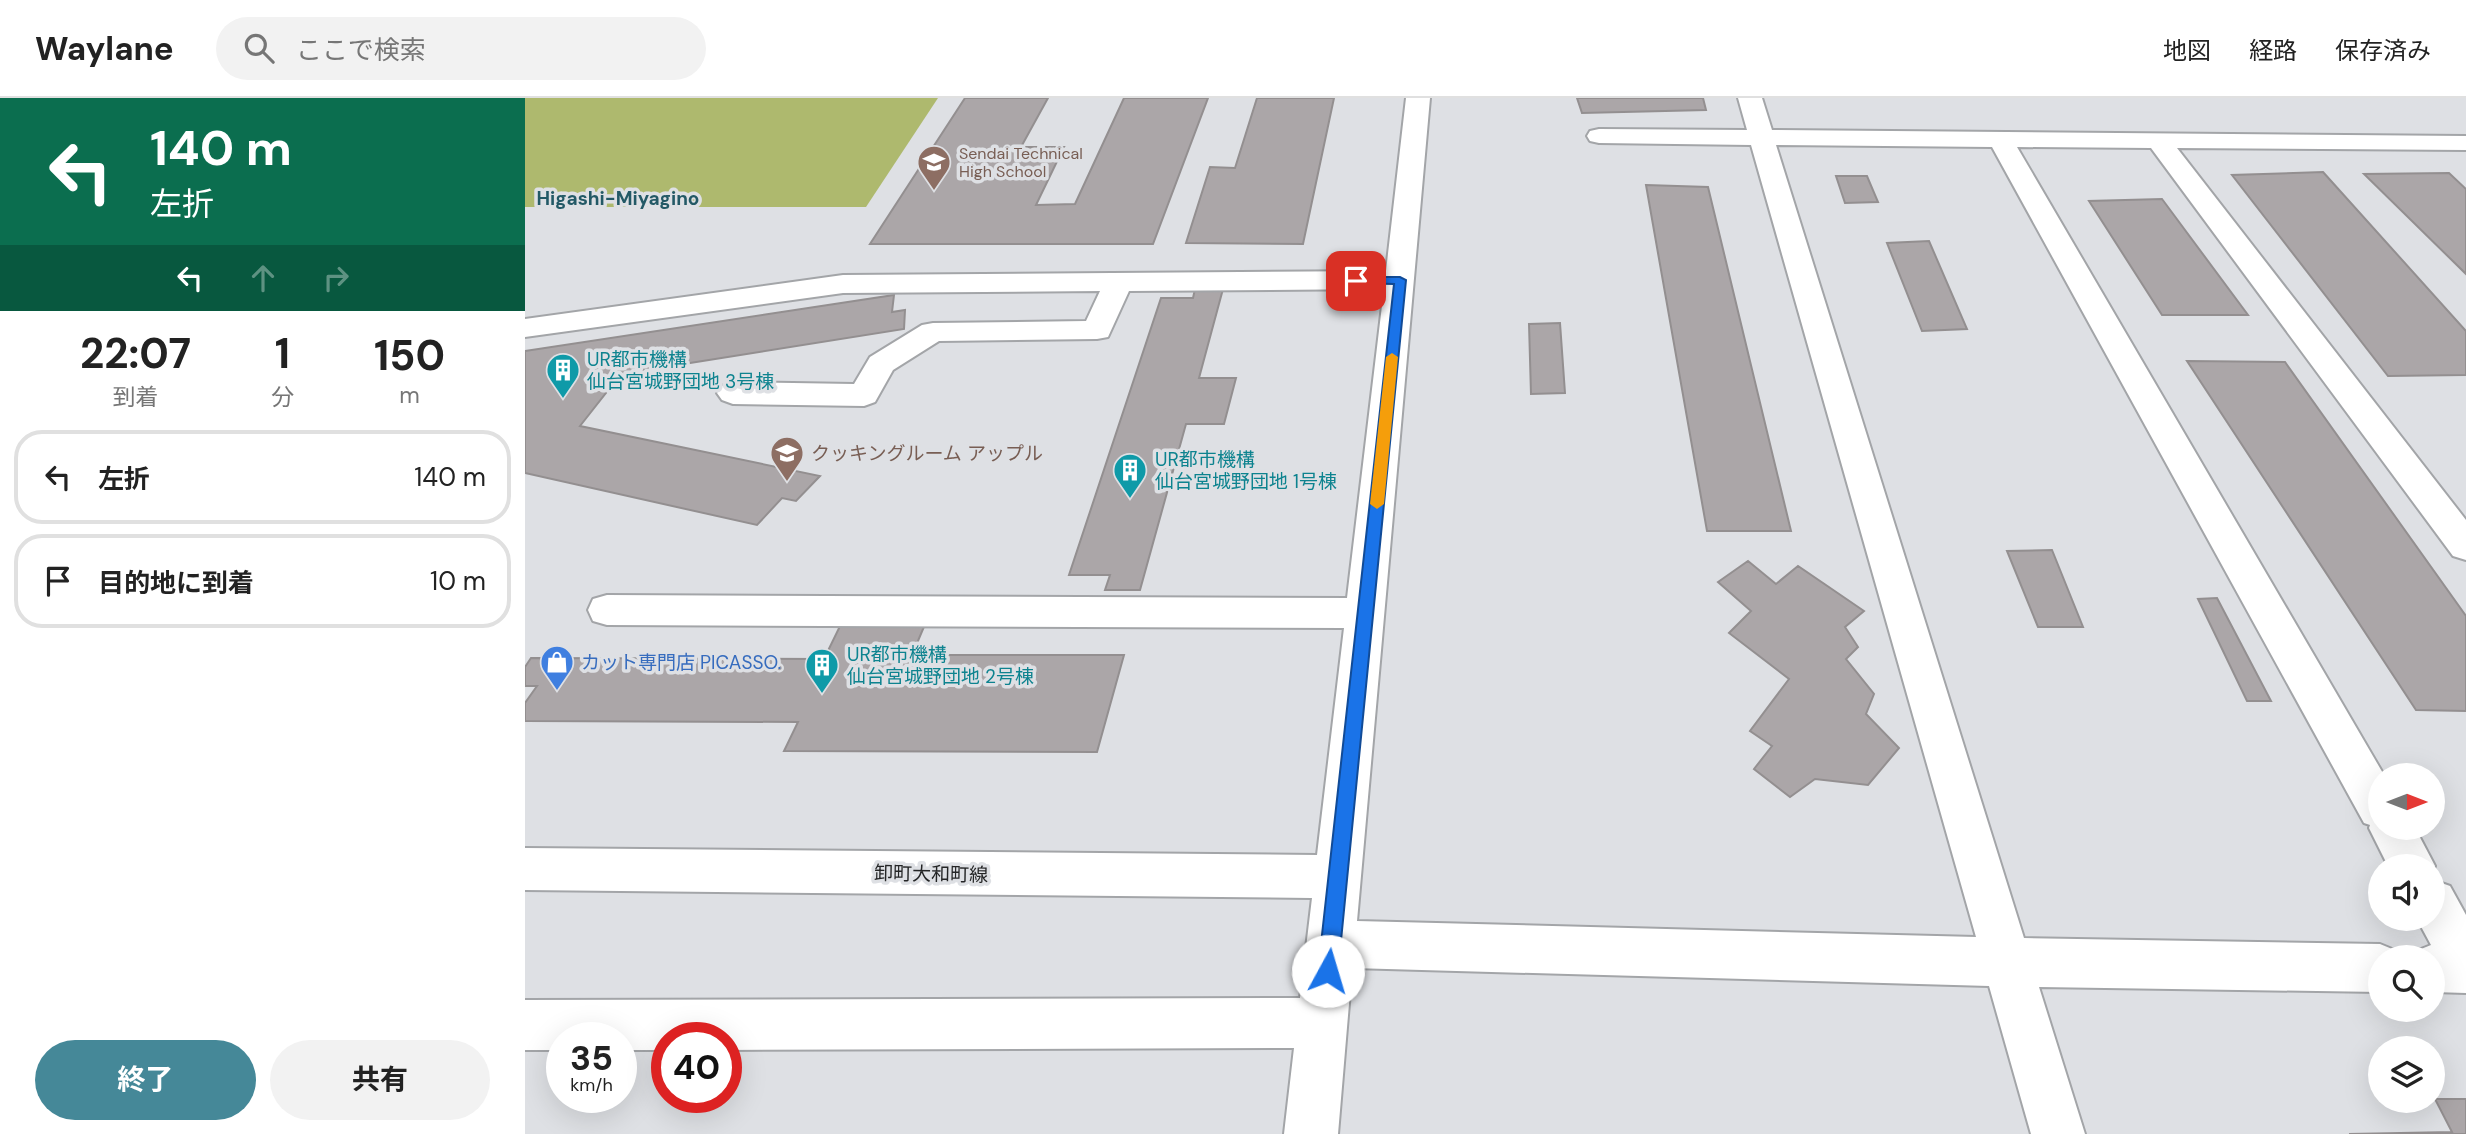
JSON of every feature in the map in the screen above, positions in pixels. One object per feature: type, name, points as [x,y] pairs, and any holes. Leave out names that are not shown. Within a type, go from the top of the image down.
[{"type":"street","points":[[1311,1134],[1417,98]]},
{"type":"street","points":[[1750,98],[2058,1134]]},
{"type":"street","points":[[1599,136],[2466,143]]},
{"type":"street","points":[[2000,139],[2368,788]]},
{"type":"street","points":[[2159,141],[2466,545]]},
{"type":"street","points":[[525,328],[843,284],[1400,280]]},
{"type":"street","points":[[733,393],[865,395],[881,364],[933,332],[1097,330],[1118,282]]},
{"type":"street","points":[[607,610],[1366,613]]},
{"type":"street","name":"卸町大和町線","points":[[525,869],[1337,877]]},
{"type":"street","points":[[2445,923],[2466,961]]},
{"type":"street","points":[[1331,944],[2005,962],[2368,968]]},
{"type":"street","points":[[2445,968],[2466,969]]},
{"type":"street","points":[[525,1025],[1323,1023]]},
{"type":"green space","points":[[525,98],[938,98],[866,207],[525,207]]},
{"type":"building","points":[[965,98],[1048,98],[1021,147],[1064,147],[1036,205],[1075,204],[1124,98],[1208,98],[1153,244],[870,244]]},
{"type":"building","points":[[1257,98],[1334,98],[1303,244],[1186,243],[1210,167],[1235,168]]},
{"type":"building","points":[[1577,98],[1703,98],[1706,110],[1582,113]]},
{"type":"building","points":[[2323,172],[2466,331],[2466,375],[2388,376],[2232,175]]},
{"type":"building","points":[[2449,173],[2466,189],[2466,274],[2364,174]]},
{"type":"building","points":[[1836,176],[1867,176],[1878,202],[1845,203]]},
{"type":"building","points":[[1646,185],[1708,187],[1791,531],[1707,531]]},
{"type":"building","points":[[2162,199],[2248,315],[2162,315],[2089,201]]},
{"type":"building","points":[[1929,241],[1967,329],[1922,331],[1887,243]]},
{"type":"building","name":"UR都市機構 仙台宮城野団地 1号棟","points":[[1195,289],[1223,289],[1199,378],[1236,378],[1224,424],[1186,424],[1140,590],[1105,590],[1110,575],[1069,575],[1161,298],[1193,298]]},
{"type":"building","name":"UR都市機構 仙台宮城野団地 3号棟","points":[[894,295],[892,312],[905,310],[904,329],[621,374],[580,426],[820,476],[796,501],[782,498],[757,525],[525,473],[525,351]]},
{"type":"building","points":[[1560,323],[1565,393],[1531,394],[1529,324]]},
{"type":"building","points":[[2187,361],[2285,362],[2466,616],[2466,711],[2416,710]]},
{"type":"building","points":[[2052,550],[2083,627],[2038,627],[2007,551]]},
{"type":"building","points":[[1748,561],[1776,584],[1798,566],[1864,611],[1845,627],[1858,647],[1846,659],[1874,694],[1866,714],[1899,748],[1868,785],[1815,779],[1790,797],[1754,769],[1772,746],[1750,731],[1789,679],[1729,633],[1751,611],[1718,582]]},
{"type":"building","points":[[2217,598],[2271,701],[2247,701],[2198,599]]},
{"type":"building","name":"UR都市機構 仙台宮城野団地 2号棟","points":[[842,622],[926,622],[912,655],[1124,655],[1097,752],[784,751],[798,722],[525,721],[525,703],[537,686],[525,686],[525,667],[531,658],[824,659]]},
{"type":"building","points":[[2445,1099],[2466,1099],[2466,1134],[2349,1134],[2452,1132],[2442,1113],[2445,1113]]},
{"type":"slow traffic","points":[[1377,504],[1392,357]]},
{"type":"place","name":"Sendai Technical High School","points":[[934,192]]},
{"type":"place","name":"UR都市機構 仙台宮城野団地 3号棟","points":[[563,400]]},
{"type":"place","name":"クッキングルーム アップル","points":[[787,483]]},
{"type":"place","name":"UR都市機構 仙台宮城野団地 1号棟","points":[[1130,500]]},
{"type":"place","name":"カット専門店 PICASSO.","points":[[557,692]]},
{"type":"place","name":"UR都市機構 仙台宮城野団地 2号棟","points":[[822,695]]},
{"type":"district","name":"Higashi-Miyagino","points":[[618,198]]},
{"type":"route","points":[[1328,971],[1400,280],[1356,281]]}]
